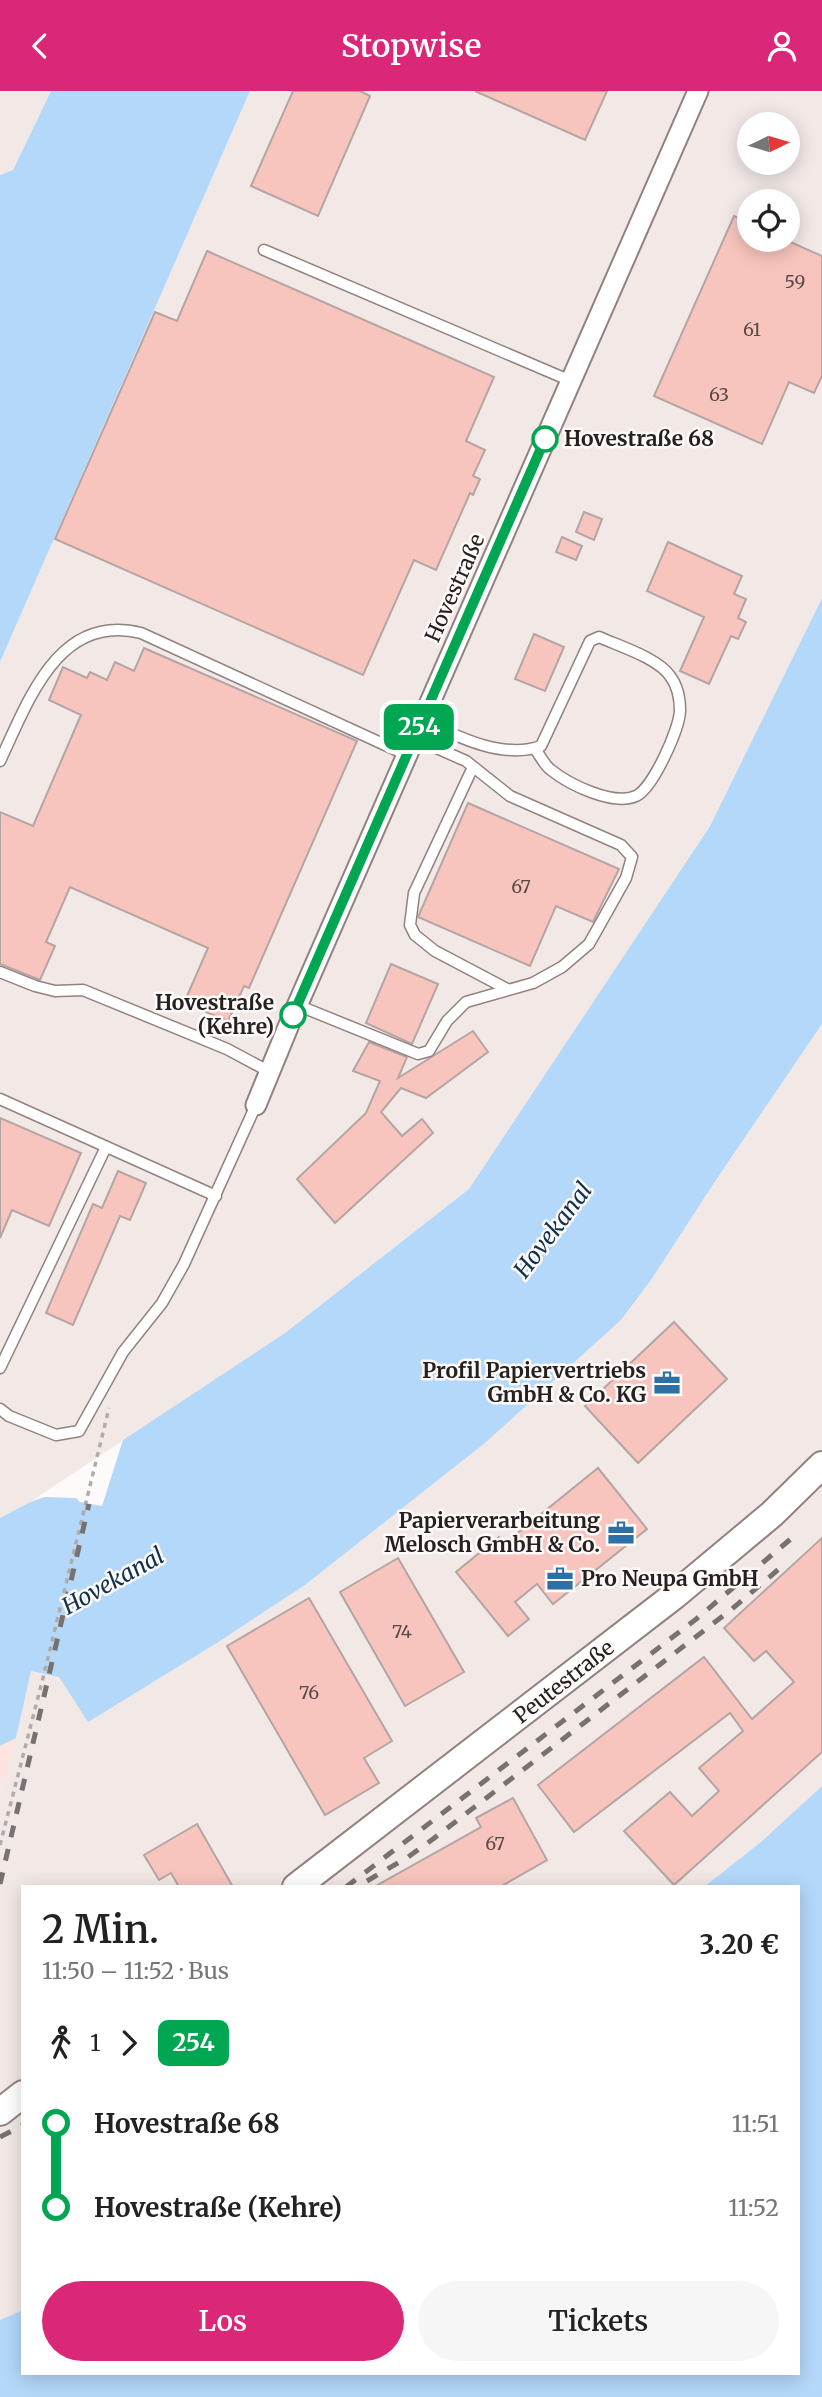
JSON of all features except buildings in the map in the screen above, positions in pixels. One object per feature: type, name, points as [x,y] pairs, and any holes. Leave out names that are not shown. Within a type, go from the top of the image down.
[{"type":"street","name":"Hovestraße","points":[[256,1105],[297,1005],[698,91]]},
{"type":"street","name":"Peutestraße","points":[[299,1885],[676,1595],[772,1514],[822,1465]]},
{"type":"street","points":[[0,2112],[21,2096]]},
{"type":"lane","points":[[264,250],[571,381]]},
{"type":"lane","points":[[0,761],[32,693],[57,658],[71,644],[98,632],[113,629],[141,633],[414,738],[466,761],[510,796],[600,834],[621,845],[632,857],[626,878],[589,944],[562,967],[533,983],[466,1002],[447,1021],[429,1051],[418,1054],[297,1005]]},
{"type":"lane","points":[[414,738],[527,751],[541,746],[590,641],[599,638],[663,667],[672,678],[679,696],[680,715],[669,748],[649,785],[639,795],[626,799],[607,797],[574,784],[549,769],[535,749]]},
{"type":"lane","points":[[473,767],[414,893],[410,925],[415,935],[435,951],[507,989]]},
{"type":"lane","points":[[0,972],[55,991],[83,990],[235,1053],[270,1072]]},
{"type":"lane","points":[[0,1099],[216,1196]]},
{"type":"lane","points":[[0,1409],[9,1416],[56,1435],[79,1431],[123,1352],[162,1303],[184,1264],[256,1105]]},
{"type":"lane","points":[[0,1368],[106,1147]]},
{"type":"path","points":[[0,1845],[110,1402]]},
{"type":"shaded area","points":[[0,91],[51,91],[13,170],[0,175]]},
{"type":"shaded area","points":[[250,91],[822,91],[822,598],[710,826],[469,1189],[285,1333],[30,1502],[0,1518],[0,662]]},
{"type":"shaded area","points":[[822,1024],[822,1786],[761,1842],[706,1885],[21,1885],[21,2311],[0,2320],[0,1789],[16,1737],[31,1671],[41,1673],[80,1502],[97,1506],[220,1641],[305,1585],[485,1443],[621,1320],[651,1280]]},
{"type":"shaded area","points":[[16,1738],[0,1789],[0,1746]]},
{"type":"water","points":[[51,91],[250,91],[0,662],[0,175],[13,170]]},
{"type":"water","name":"Hovekanal","points":[[822,598],[822,1024],[651,1280],[621,1320],[485,1443],[305,1585],[88,1722],[59,1677],[31,1671],[16,1738],[0,1746],[0,1518],[45,1497],[76,1498],[80,1502],[102,1506],[123,1440],[285,1333],[469,1189],[710,826]]},
{"type":"water","points":[[822,1786],[822,2397],[0,2397],[0,2320],[21,2311],[21,2375],[800,2375],[800,1885],[706,1885],[761,1842]]},
{"type":"railway","points":[[0,1884],[89,1504]]},
{"type":"railway","points":[[349,1885],[695,1620],[793,1537]]},
{"type":"railway","points":[[367,1881],[433,1839],[732,1609],[780,1568]]},
{"type":"railway","points":[[0,2137],[21,2126]]},
{"type":"bus line","name":"254","points":[[293,1015],[545,439]]},
{"type":"place","name":"Hovestraße 68","points":[[545,439]]},
{"type":"place","name":"Hovestraße (Kehre)","points":[[293,1015]]},
{"type":"place","name":"Profil Papiervertriebs GmbH & Co. KG","points":[[667,1383]]},
{"type":"place","name":"Papierverarbeitung Melosch GmbH & Co.","points":[[621,1533]]},
{"type":"place","name":"Pro Neupa GmbH","points":[[560,1579]]}]
